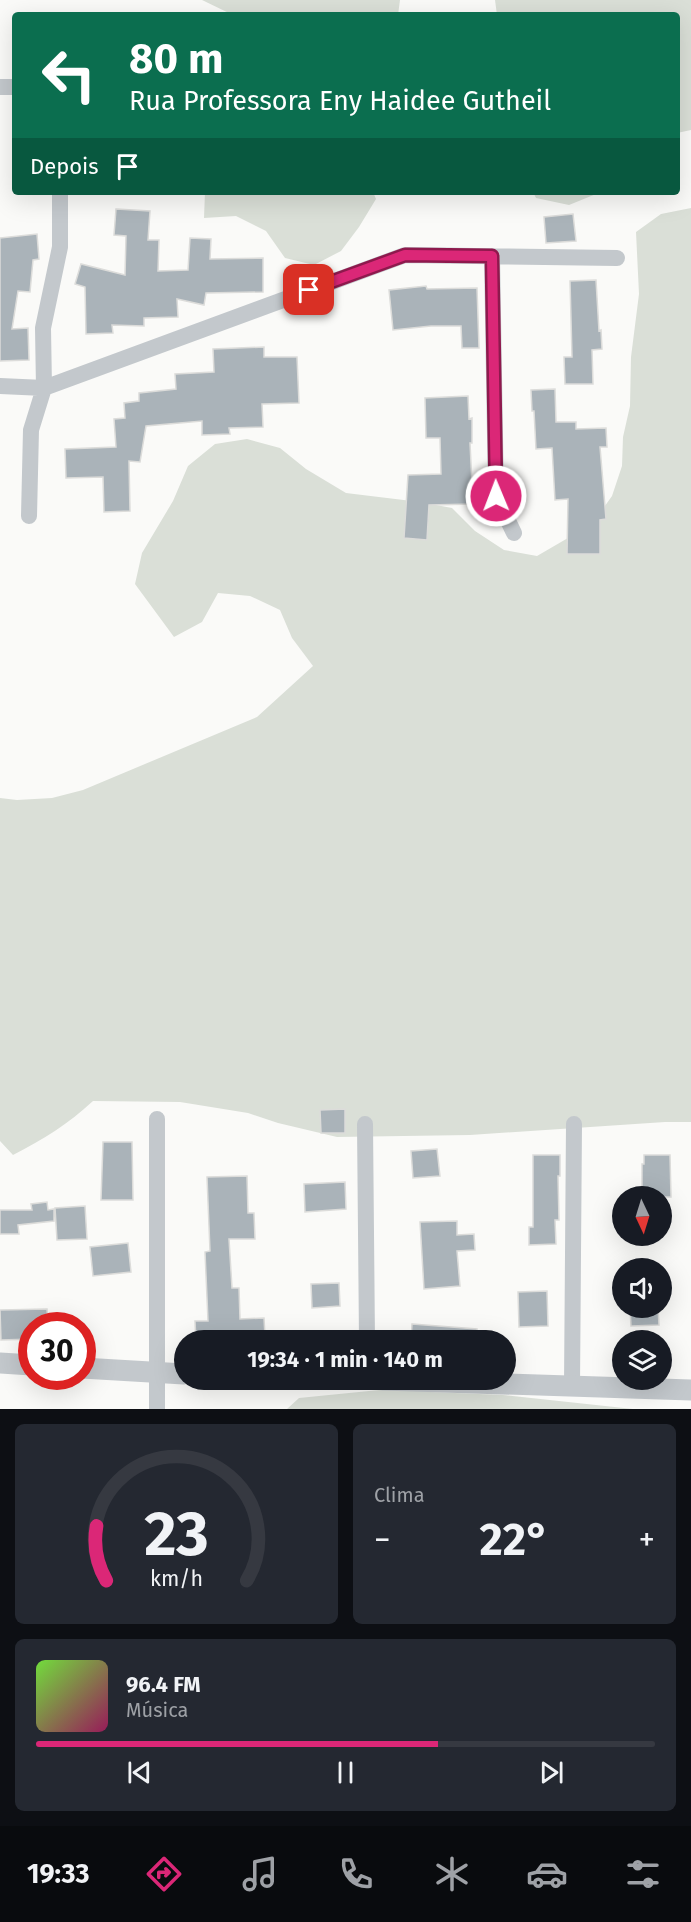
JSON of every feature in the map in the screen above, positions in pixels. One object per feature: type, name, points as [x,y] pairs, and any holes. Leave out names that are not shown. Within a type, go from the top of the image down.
[{"type":"street","points":[[29,516],[31,430],[45,388],[43,328],[60,248],[60,195]]},
{"type":"street","points":[[0,386],[45,388],[405,255],[617,258]]},
{"type":"street","points":[[492,256],[496,496],[514,532]]},
{"type":"street","points":[[157,1119],[158,1409]]},
{"type":"street","points":[[365,1124],[367,1330]]},
{"type":"street","points":[[572,1386],[574,1124]]},
{"type":"street","points":[[0,1363],[18,1364]]},
{"type":"street","points":[[96,1369],[174,1374]]},
{"type":"street","points":[[516,1384],[691,1390]]},
{"type":"shaded area","points":[[202,0],[400,0],[398,12],[227,12]]},
{"type":"shaded area","points":[[495,0],[691,0],[691,130],[680,132],[680,12],[497,12]]},
{"type":"shaded area","points":[[205,195],[374,195],[376,199],[341,251],[314,265],[285,258],[266,231],[236,216],[204,218]]},
{"type":"shaded area","points":[[534,195],[594,195],[569,205],[536,198]]},
{"type":"shaded area","points":[[691,208],[691,1122],[470,1135],[337,1137],[278,1123],[248,1113],[180,1102],[93,1101],[55,1131],[13,1155],[0,1141],[0,798],[17,800],[52,798],[83,790],[257,717],[313,666],[292,638],[280,610],[250,596],[218,593],[202,622],[174,637],[135,584],[142,553],[173,501],[188,466],[215,444],[247,439],[280,448],[306,469],[346,493],[452,508],[475,531],[504,550],[537,556],[592,524],[612,496],[622,466],[623,437],[630,406],[631,357],[639,294],[636,232],[661,214]]},
{"type":"shaded area","points":[[379,1390],[414,1390],[503,1395],[633,1409],[287,1409],[299,1398]]},
{"type":"building","points":[[116,209],[150,211],[148,240],[159,240],[158,271],[188,270],[190,238],[211,239],[210,259],[263,258],[263,292],[206,293],[204,305],[177,299],[178,317],[144,318],[144,326],[112,325],[113,333],[86,334],[85,287],[75,284],[81,264],[125,275],[126,236],[114,235]]},
{"type":"building","points":[[573,214],[576,241],[546,243],[544,217]]},
{"type":"building","points":[[37,234],[39,259],[33,260],[30,292],[18,291],[12,329],[28,328],[29,360],[0,361],[0,238]]},
{"type":"building","points":[[596,280],[602,349],[592,350],[593,384],[565,384],[564,357],[572,357],[570,281]]},
{"type":"building","points":[[426,286],[427,289],[477,288],[479,348],[462,348],[461,326],[393,330],[389,290]]},
{"type":"building","points":[[264,347],[264,357],[297,357],[299,403],[262,404],[263,427],[229,428],[230,434],[202,435],[202,421],[146,426],[140,462],[129,461],[130,511],[104,512],[103,477],[66,478],[65,449],[116,447],[114,419],[125,418],[124,403],[139,401],[139,393],[176,389],[175,374],[214,372],[213,349]]},
{"type":"building","points":[[555,389],[556,422],[576,422],[576,429],[606,428],[607,447],[600,447],[606,519],[600,520],[600,554],[567,554],[568,499],[555,500],[552,448],[536,449],[531,390]]},
{"type":"building","points":[[468,396],[469,419],[472,418],[472,443],[470,443],[473,504],[429,505],[427,540],[404,538],[408,475],[441,474],[440,438],[426,438],[425,398]]},
{"type":"building","points":[[345,1109],[345,1133],[321,1133],[320,1110]]},
{"type":"building","points":[[103,1142],[132,1142],[133,1200],[101,1200]]},
{"type":"building","points":[[437,1149],[440,1176],[413,1178],[411,1151]]},
{"type":"building","points":[[533,1155],[560,1155],[559,1220],[555,1220],[556,1244],[529,1245],[529,1227],[533,1227]]},
{"type":"building","points":[[644,1155],[670,1155],[671,1186],[642,1186],[642,1164],[644,1164]]},
{"type":"building","points":[[247,1176],[248,1213],[254,1213],[255,1239],[229,1239],[232,1288],[239,1288],[240,1319],[264,1318],[265,1330],[195,1330],[195,1321],[208,1321],[205,1252],[210,1251],[207,1177]]},
{"type":"building","points":[[345,1182],[346,1209],[305,1212],[304,1184]]},
{"type":"building","points":[[47,1202],[48,1210],[54,1209],[54,1221],[18,1225],[19,1234],[0,1234],[0,1210],[32,1210],[31,1204]]},
{"type":"building","points":[[85,1206],[87,1239],[57,1240],[55,1208]]},
{"type":"building","points":[[457,1221],[457,1235],[474,1234],[475,1250],[457,1251],[460,1286],[424,1289],[420,1222]]},
{"type":"building","points":[[128,1243],[131,1272],[93,1276],[90,1247]]},
{"type":"building","points":[[339,1283],[340,1306],[312,1308],[311,1284]]},
{"type":"building","points":[[547,1291],[548,1326],[519,1327],[518,1292]]},
{"type":"building","points":[[47,1309],[47,1312],[18,1312],[18,1339],[1,1340],[0,1310]]},
{"type":"building","points":[[631,1318],[659,1318],[659,1325],[631,1326]]},
{"type":"building","points":[[412,1324],[477,1329],[477,1330],[412,1330]]},
{"type":"route","points":[[309,290],[405,255],[492,256],[496,496]]}]
